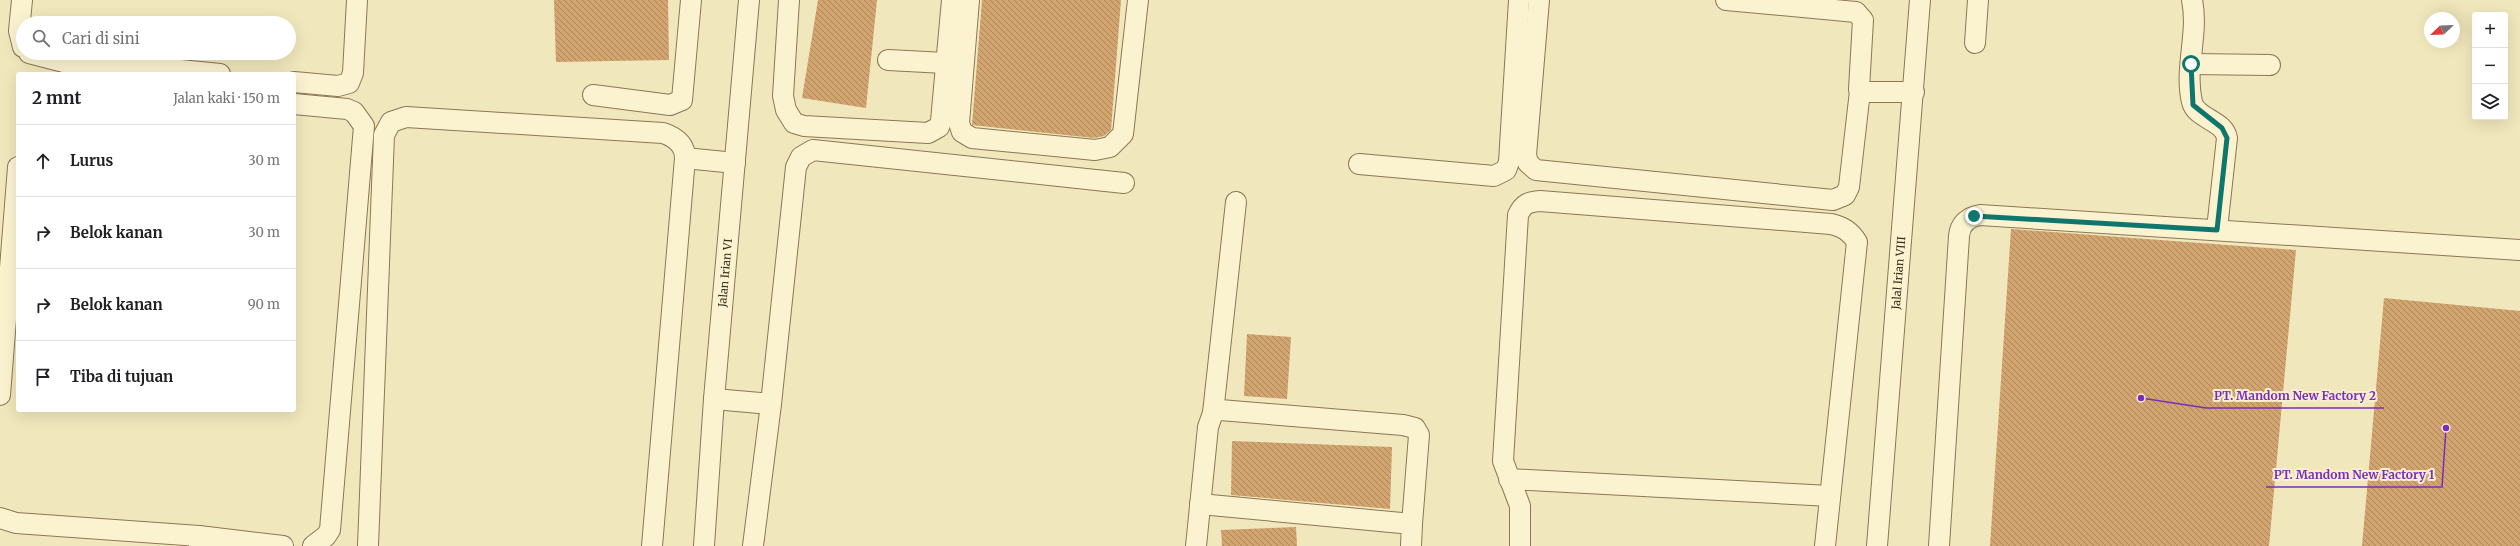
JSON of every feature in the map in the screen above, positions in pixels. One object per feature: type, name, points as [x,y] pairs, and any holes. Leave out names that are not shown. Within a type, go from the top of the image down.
[{"type":"street","points":[[20,16],[22,0]]},
{"type":"street","points":[[296,82],[338,86],[349,83],[353,73],[357,0]]},
{"type":"street","points":[[593,95],[670,105],[682,100],[691,0]]},
{"type":"street","name":"Jalan Irian VI","points":[[704,546],[714,399],[749,0]]},
{"type":"street","points":[[789,0],[783,96],[786,110],[794,123],[804,126],[934,131],[941,121],[945,63],[952,0]]},
{"type":"street","points":[[969,0],[959,123],[962,132],[972,138],[1095,150],[1110,147],[1123,134],[1138,0]]},
{"type":"street","points":[[1359,164],[1494,176],[1506,170],[1509,162],[1519,0]]},
{"type":"street","points":[[1539,0],[1526,155],[1530,166],[1540,171],[1833,200],[1845,195],[1849,187],[1860,91],[1858,86],[1862,20],[1858,13],[1726,0]]},
{"type":"street","name":"Jalal Irian VIII","points":[[1877,546],[1914,92],[1920,0]]},
{"type":"street","points":[[1975,43],[1978,0]]},
{"type":"street","points":[[2192,0],[2195,17],[2191,64],[2193,105],[2222,128],[2227,138],[2217,230]]},
{"type":"street","points":[[56,60],[64,62],[149,67],[200,72]]},
{"type":"street","points":[[888,60],[945,63]]},
{"type":"street","points":[[2191,64],[2270,65]]},
{"type":"street","points":[[1860,91],[1914,92]]},
{"type":"street","points":[[296,104],[347,109],[354,112],[364,126],[330,530],[326,536],[313,546]]},
{"type":"street","points":[[368,546],[384,135],[391,122],[406,117],[438,117],[663,133],[680,144],[685,158],[652,546]]},
{"type":"street","points":[[753,546],[771,404],[796,167],[801,157],[813,150],[1124,183]]},
{"type":"street","points":[[685,158],[735,163]]},
{"type":"street","points":[[0,395],[16,192]]},
{"type":"street","points":[[1520,546],[1520,506],[1503,461],[1518,214],[1523,206],[1530,201],[1540,200],[1831,224],[1848,230],[1857,242],[1825,546]]},
{"type":"street","points":[[1196,546],[1208,427],[1214,413],[1236,202]]},
{"type":"street","points":[[1939,546],[1959,236],[1963,224],[1970,218],[1980,215],[2520,250]]},
{"type":"street","points":[[714,399],[771,404]]},
{"type":"street","points":[[1214,413],[1224,410],[1403,425],[1415,428],[1419,435],[1410,546]]},
{"type":"street","points":[[1509,479],[1830,496]]},
{"type":"street","points":[[1200,504],[1412,524]]},
{"type":"street","points":[[0,518],[16,523],[110,538],[283,546]]},
{"type":"building","points":[[554,0],[668,0],[669,60],[556,62]]},
{"type":"building","points":[[818,0],[877,0],[866,108],[802,98]]},
{"type":"building","points":[[982,0],[1121,0],[1111,130],[1104,136],[1094,138],[972,125]]},
{"type":"building","points":[[2011,229],[2296,250],[2269,546],[1990,546]]},
{"type":"building","points":[[2384,298],[2520,311],[2520,546],[2362,546]]},
{"type":"building","points":[[1247,334],[1291,337],[1287,399],[1244,396]]},
{"type":"building","points":[[1232,441],[1392,447],[1390,509],[1231,495]]},
{"type":"building","points":[[1296,527],[1297,546],[1222,546],[1221,530]]},
{"type":"place","name":"PT. Mandom New Factory 2","points":[[2141,398]]},
{"type":"place","name":"PT. Mandom New Factory 1","points":[[2446,428]]},
{"type":"route","points":[[1974,216],[1980,215],[2217,230],[2226,159],[2227,138],[2226,133],[2222,128],[2193,105],[2190,74],[2191,64]]}]
